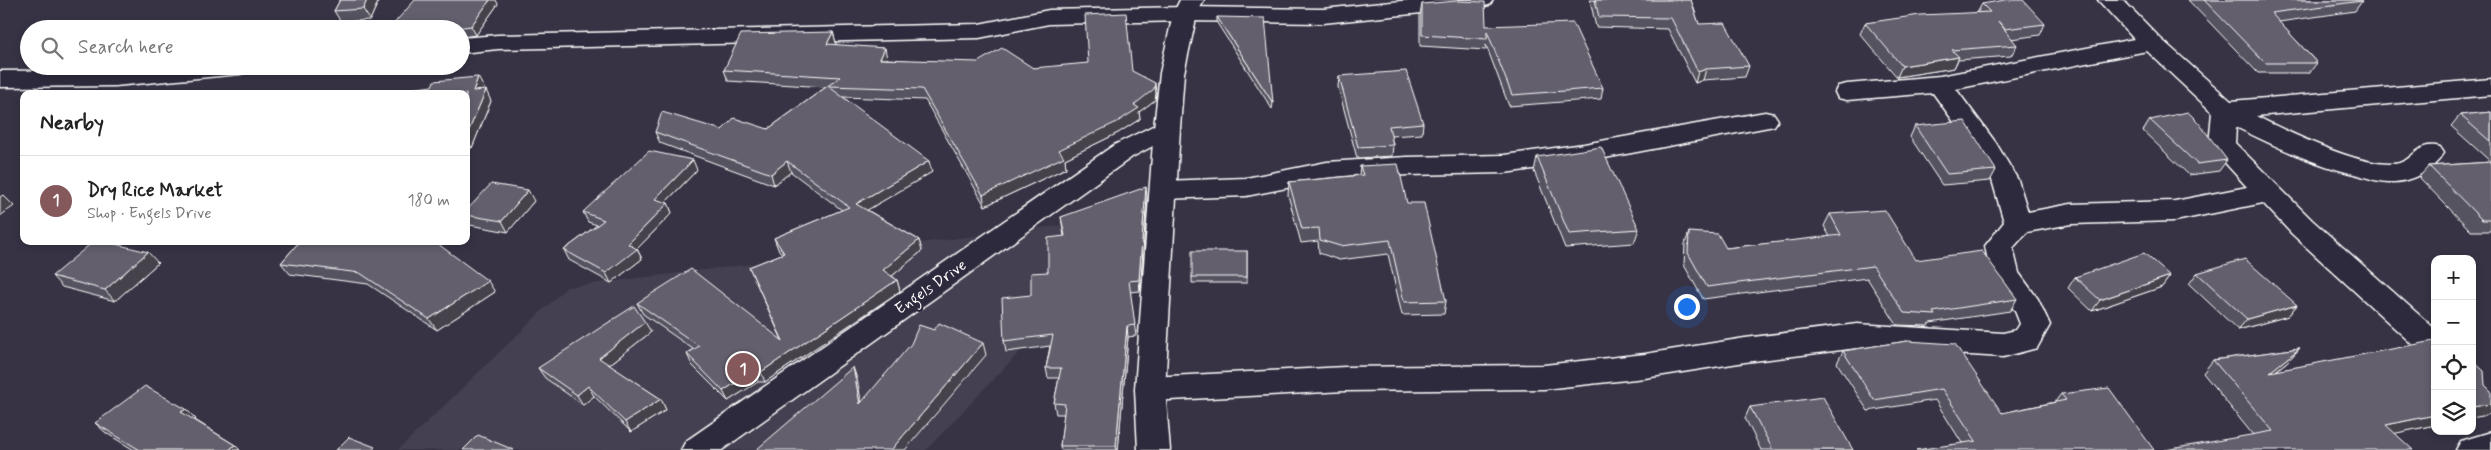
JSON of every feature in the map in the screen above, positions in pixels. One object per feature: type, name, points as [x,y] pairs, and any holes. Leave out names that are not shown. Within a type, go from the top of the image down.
[{"type":"street","points":[[470,45],[498,42],[979,31],[1049,18],[1188,7],[1323,16],[1481,0]]},
{"type":"street","points":[[2110,0],[2152,43],[2225,110],[2276,138],[2312,153],[2392,173],[2415,168],[2431,153]]},
{"type":"street","points":[[1154,450],[1150,389],[1167,128],[1172,73],[1188,7]]},
{"type":"street","points":[[1847,92],[1940,84],[2152,43]]},
{"type":"street","points":[[0,79],[115,78],[146,75]]},
{"type":"street","points":[[1940,84],[1987,149],[2005,180],[2018,224]]},
{"type":"street","points":[[2225,110],[2491,87]]},
{"type":"street","points":[[2225,110],[2222,145],[2267,193],[2383,302],[2433,345]]},
{"type":"street","points":[[1163,190],[1246,187],[1327,171],[1407,166],[1504,164],[1584,153],[1765,120]]},
{"type":"street","name":"Engels Drive","points":[[697,450],[1123,151],[1167,128]]},
{"type":"street","points":[[1150,389],[1345,379],[1544,377],[1645,366],[1744,350],[1857,336],[2003,345],[2026,340],[2035,325],[2028,307],[2005,276],[1999,246],[2018,224],[2071,214],[2175,211],[2267,193]]},
{"type":"street","points":[[2472,450],[2491,445]]},
{"type":"shaded area","points":[[1151,214],[926,450],[398,450],[567,287]]},
{"type":"building","points":[[340,0],[367,0],[363,9],[334,11]]},
{"type":"building","points":[[415,0],[490,0],[471,26],[470,20],[397,20]]},
{"type":"building","points":[[1595,0],[1691,0],[1699,24],[1725,23],[1749,66],[1706,69],[1698,72],[1671,18],[1599,17]]},
{"type":"building","points":[[2005,0],[2023,0],[2045,24],[2005,29],[1998,21],[2017,45],[1952,50],[1959,57],[1902,66],[1865,23],[1920,15],[1990,12],[1982,4]]},
{"type":"building","points":[[2204,0],[2362,1],[2271,13],[2317,63],[2265,63]]},
{"type":"building","points":[[1457,1],[1485,2],[1486,26],[1573,23],[1603,88],[1512,95],[1487,31],[1487,39],[1422,35],[1422,4]]},
{"type":"building","points":[[1126,13],[1132,71],[1155,83],[1154,89],[1134,105],[1139,108],[1117,122],[1059,150],[1064,157],[983,195],[922,89],[828,86],[929,161],[856,204],[919,240],[883,270],[897,280],[761,372],[754,371],[723,391],[687,354],[699,346],[637,303],[691,269],[783,341],[749,267],[784,253],[774,238],[849,207],[787,161],[771,174],[655,132],[662,112],[722,130],[734,118],[768,129],[840,77],[724,70],[741,34],[833,32],[827,44],[885,48],[880,59],[978,62],[1002,48],[1033,68],[1088,63],[1085,15]]},
{"type":"building","points":[[1217,17],[1265,18],[1273,103]]},
{"type":"building","points":[[1406,71],[1423,123],[1389,126],[1393,145],[1358,147],[1339,76]]},
{"type":"building","points":[[478,77],[473,91],[486,90],[470,128],[470,90],[402,90],[432,86],[434,81]]},
{"type":"building","points":[[2188,112],[2227,160],[2197,164],[2150,120]]},
{"type":"building","points":[[2491,112],[2491,142],[2460,115]]},
{"type":"building","points":[[1965,121],[1996,170],[1947,174],[1915,126]]},
{"type":"building","points":[[1601,147],[1639,229],[1569,234],[1537,157]]},
{"type":"building","points":[[649,151],[693,160],[655,199],[668,203],[628,244],[637,249],[606,273],[564,250],[604,220],[583,212]]},
{"type":"building","points":[[2491,162],[2491,220],[2482,220],[2429,166]]},
{"type":"building","points":[[1398,164],[1407,203],[1424,203],[1446,301],[1404,302],[1390,240],[1340,246],[1320,240],[1319,228],[1302,229],[1289,182],[1363,175],[1360,166]]},
{"type":"building","points":[[491,184],[528,190],[502,221],[470,216],[470,207]]},
{"type":"building","points":[[1146,187],[1139,280],[1129,281],[1135,325],[1127,326],[1116,446],[1060,446],[1065,404],[1054,403],[1061,368],[1046,368],[1053,335],[1004,341],[1002,298],[1031,295],[1031,273],[1048,272],[1048,238],[1065,236],[1061,217]]},
{"type":"building","points":[[1885,210],[1916,260],[1982,251],[2017,299],[1933,312],[1935,315],[1904,313],[1873,266],[1707,287],[1688,253],[1689,232],[1718,234],[1726,248],[1841,235],[1830,214]]},
{"type":"building","points":[[89,245],[119,245],[148,252],[105,290],[52,276]]},
{"type":"building","points":[[297,245],[439,245],[488,281],[429,319],[360,273],[281,263]]},
{"type":"building","points":[[1192,251],[1247,251],[1247,277],[1192,277]]},
{"type":"building","points":[[2144,253],[2170,276],[2100,300],[2075,277]]},
{"type":"building","points":[[2245,259],[2297,305],[2247,319],[2197,273]]},
{"type":"building","points":[[634,306],[645,322],[599,358],[661,399],[625,422],[588,386],[577,395],[538,368]]},
{"type":"building","points":[[939,323],[983,343],[891,450],[756,450],[853,367],[860,404],[911,344],[919,325],[934,330]]},
{"type":"building","points":[[1907,341],[1955,344],[2002,413],[2066,400],[2061,394],[2109,388],[2154,450],[1916,450],[1976,441],[1942,389],[1874,400],[1843,351]]},
{"type":"building","points":[[2431,342],[2431,416],[2386,425],[2413,450],[2165,450],[2273,431],[2213,360],[2300,348],[2270,372]]},
{"type":"building","points":[[2476,364],[2484,371],[2485,385],[2491,391],[2491,404],[2476,406]]},
{"type":"building","points":[[145,386],[186,409],[181,412],[235,445],[229,450],[140,450],[95,423]]},
{"type":"building","points":[[1823,397],[1853,450],[1773,450],[1750,407]]},
{"type":"building","points":[[478,435],[514,450],[463,450]]},
{"type":"building","points":[[349,437],[375,447],[372,450],[336,450]]},
{"type":"place","name":"Dry Rice Market","points":[[743,369]]}]
